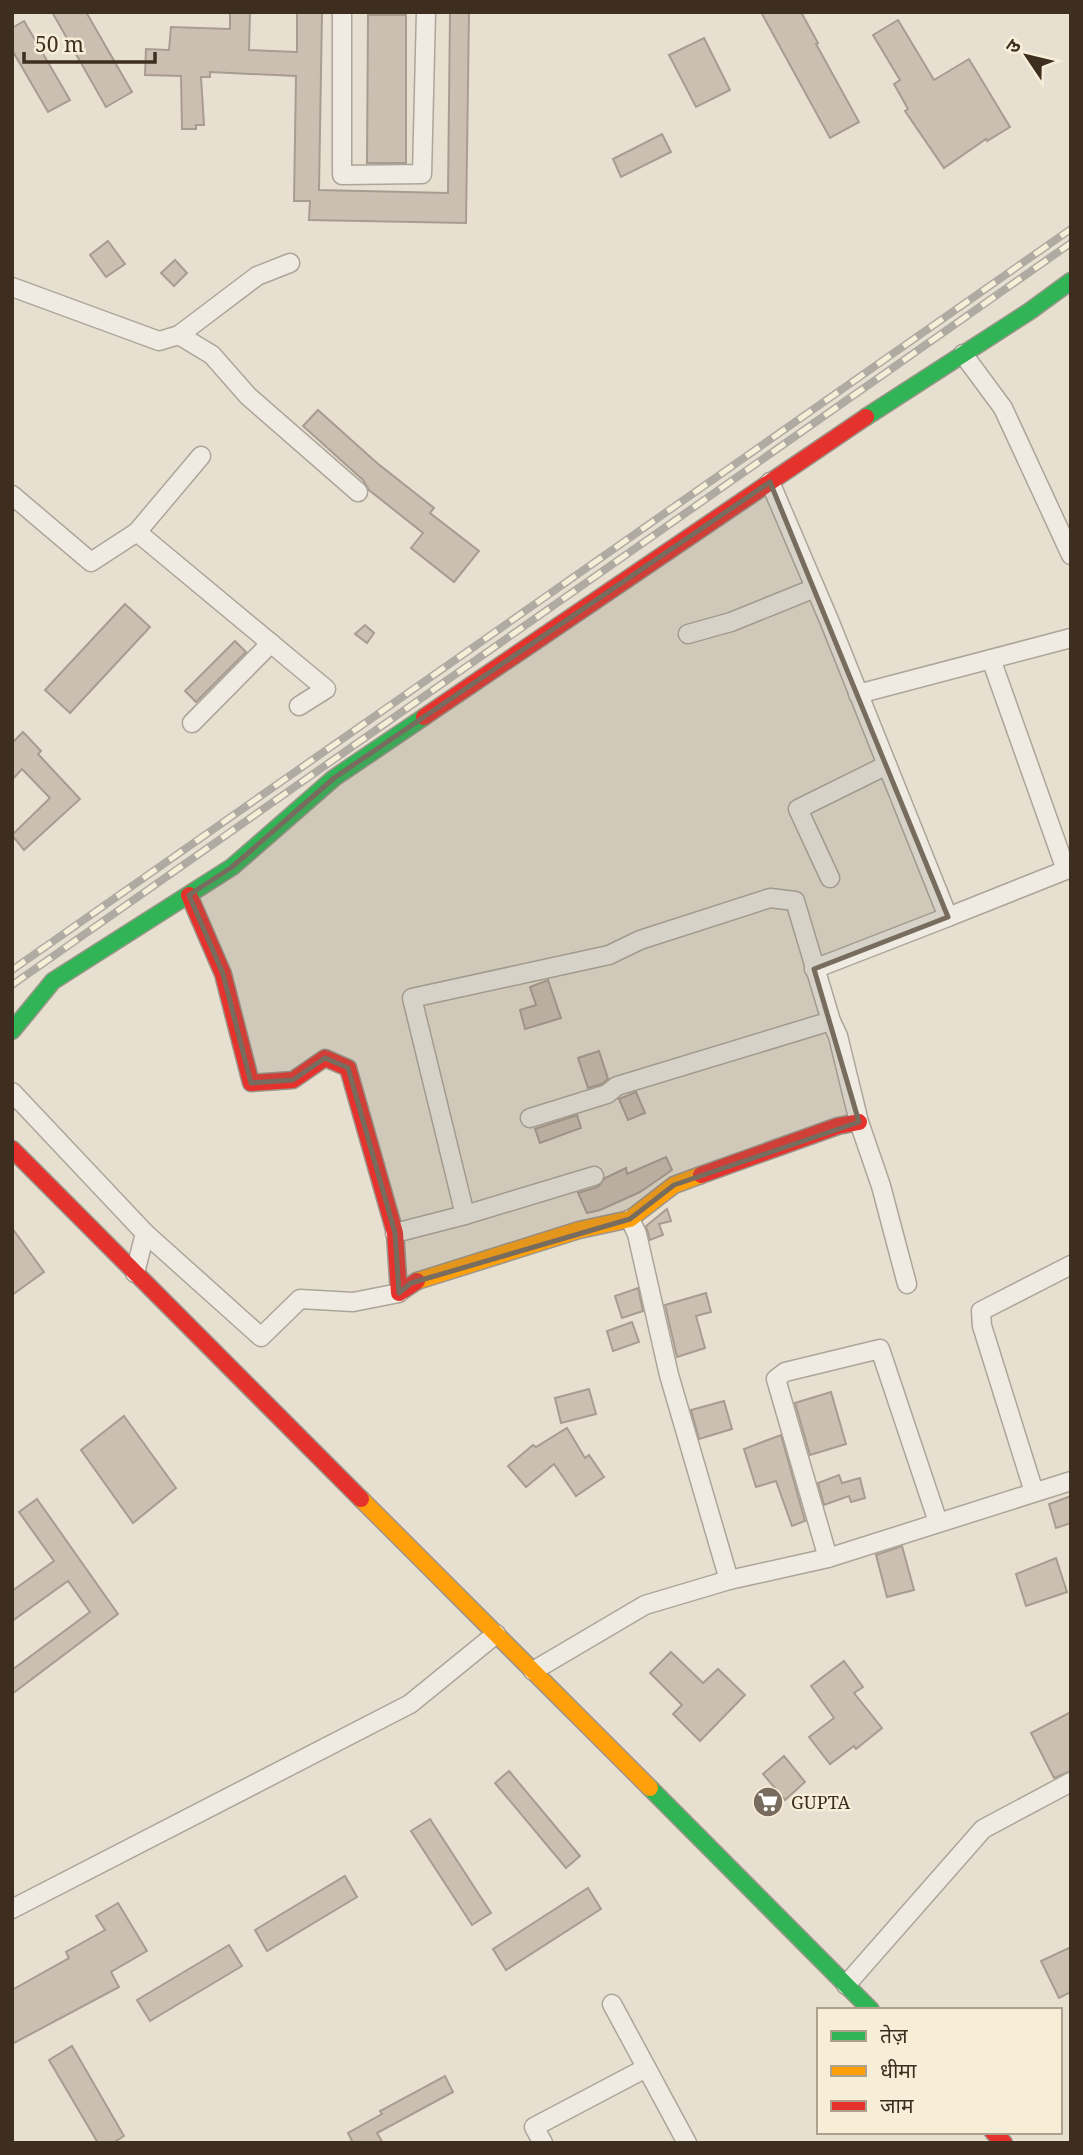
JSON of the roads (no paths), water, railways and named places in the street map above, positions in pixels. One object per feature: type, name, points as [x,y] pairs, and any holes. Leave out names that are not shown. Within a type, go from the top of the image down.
[{"type":"street","points":[[342,12],[342,175],[422,174],[426,12]]},
{"type":"street","points":[[12,287],[159,341],[179,335],[257,276],[289,263]]},
{"type":"street","points":[[12,1031],[54,981],[232,867],[334,778],[770,482],[1030,312],[1071,281]]},
{"type":"street","points":[[179,335],[212,355],[248,396],[358,492]]},
{"type":"street","points":[[963,355],[1003,408],[1071,555]]},
{"type":"street","points":[[12,495],[91,562],[137,532],[201,456]]},
{"type":"street","points":[[770,482],[948,917]]},
{"type":"street","points":[[137,532],[326,689],[299,706]]},
{"type":"street","points":[[688,634],[731,622],[815,588]]},
{"type":"street","points":[[858,694],[1071,638]]},
{"type":"street","points":[[192,723],[271,643]]},
{"type":"street","points":[[814,969],[1066,870],[991,659]]},
{"type":"street","points":[[830,878],[798,808],[887,765]]},
{"type":"street","points":[[189,895],[223,974],[251,1083],[293,1080],[325,1058],[348,1068],[395,1233],[399,1293]]},
{"type":"street","points":[[465,1215],[412,998],[609,955],[640,940],[770,898],[795,901],[814,969],[838,1036],[859,1122],[881,1186],[907,1284]]},
{"type":"street","points":[[530,1118],[607,1094],[617,1086],[831,1021]]},
{"type":"street","points":[[12,1093],[145,1233],[261,1337],[300,1299],[353,1302],[399,1293],[411,1283],[579,1230],[630,1219],[674,1185],[838,1126],[859,1122]]},
{"type":"street","points":[[12,1149],[868,2008]]},
{"type":"street","points":[[395,1233],[594,1176]]},
{"type":"street","points":[[630,1219],[637,1234],[669,1375],[729,1580]]},
{"type":"street","points":[[135,1273],[145,1233]]},
{"type":"street","points":[[1034,1492],[982,1326],[981,1311],[1071,1265]]},
{"type":"street","points":[[828,1558],[776,1379],[785,1372],[880,1349],[938,1522]]},
{"type":"street","points":[[533,1671],[645,1605],[729,1580],[828,1558],[1071,1481]]},
{"type":"street","points":[[12,1909],[410,1704],[496,1634]]},
{"type":"street","points":[[846,1985],[983,1829],[1071,1782]]},
{"type":"street","points":[[612,2004],[687,2143]]},
{"type":"street","points":[[543,2143],[534,2127],[646,2068]]},
{"type":"railway","points":[[12,970],[1071,229]]},
{"type":"railway","points":[[12,985],[1071,243]]},
{"type":"place","name":"GUPTA","points":[[768,1802]]}]
